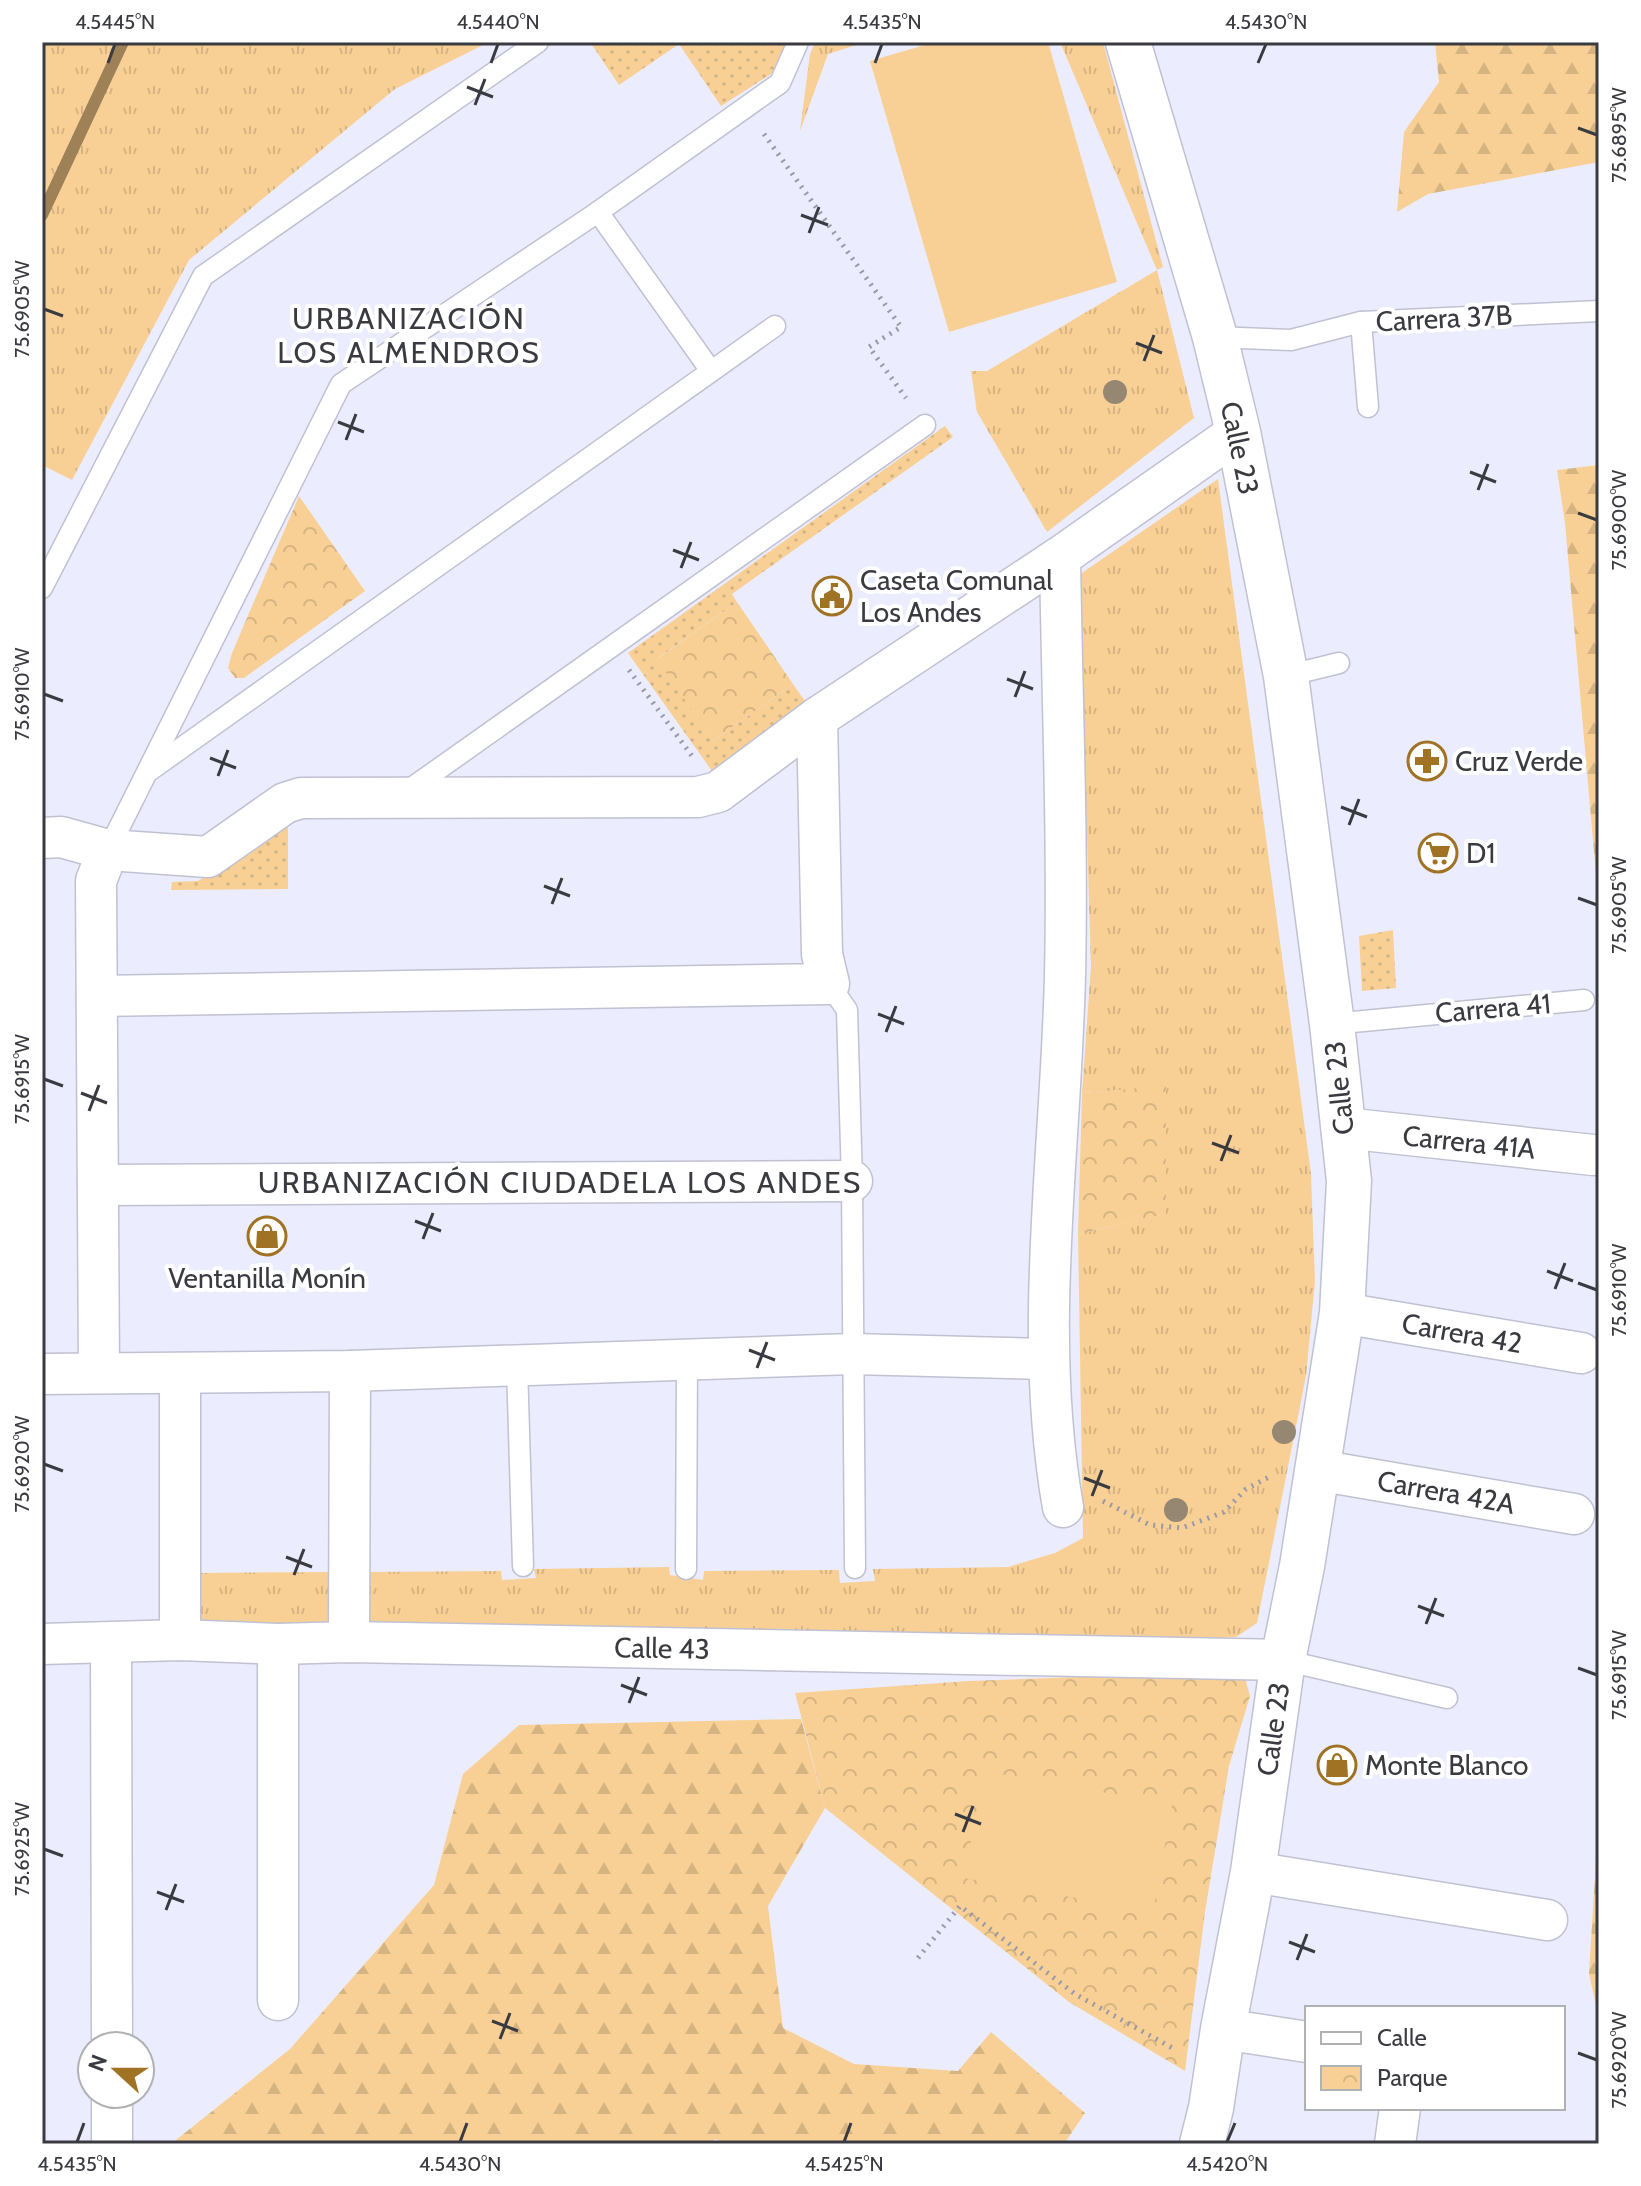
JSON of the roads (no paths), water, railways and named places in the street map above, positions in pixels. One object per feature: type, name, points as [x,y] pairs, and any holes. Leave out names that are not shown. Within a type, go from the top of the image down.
[{"type":"main road","name":"Calle 23","points":[[1128,42],[1215,337],[1238,432],[1286,676],[1332,1024],[1349,1181],[1342,1313],[1302,1566],[1283,1660],[1253,1872],[1202,2144]]},
{"type":"street","points":[[42,838],[61,837],[108,850],[208,857],[285,803],[301,798],[698,797],[718,792],[817,718],[1060,557],[1238,432]]},
{"type":"street","points":[[1060,557],[1065,974],[1048,1359],[1060,1490]]},
{"type":"street","points":[[97,996],[829,984],[822,954],[817,718]]},
{"type":"street","points":[[99,1373],[96,881],[108,850]]},
{"type":"street","name":"Carrera 41A","points":[[1344,1128],[1593,1155]]},
{"type":"street","points":[[98,1185],[852,1181]]},
{"type":"street","name":"Carrera 42","points":[[1342,1313],[1581,1353]]},
{"type":"street","points":[[42,1374],[350,1371],[852,1354],[1048,1359]]},
{"type":"street","points":[[349,1642],[350,1371]]},
{"type":"street","points":[[180,1373],[180,1640]]},
{"type":"street","name":"Carrera 42A","points":[[1317,1470],[1574,1514]]},
{"type":"street","name":"Calle 43","points":[[42,1644],[180,1640],[278,1644],[349,1642],[1283,1660]]},
{"type":"street","points":[[111,1643],[112,2030]]},
{"type":"street","points":[[278,1644],[278,2000]]},
{"type":"street","points":[[1253,1872],[1547,1920]]},
{"type":"street","points":[[1220,2050],[1305,2042]]},
{"type":"street","points":[[112,2110],[112,2139]]},
{"type":"street","points":[[1395,2144],[1400,2110]]},
{"type":"lane","points":[[42,588],[203,276],[538,42]]},
{"type":"lane","points":[[108,850],[341,384],[598,212],[780,83],[798,42]]},
{"type":"lane","points":[[598,212],[711,371]]},
{"type":"lane","name":"Carrera 37B","points":[[1215,337],[1291,340],[1361,322],[1599,311]]},
{"type":"lane","points":[[1361,322],[1368,407]]},
{"type":"lane","points":[[148,772],[775,326]]},
{"type":"lane","points":[[399,797],[925,425]]},
{"type":"lane","points":[[1286,676],[1339,663]]},
{"type":"lane","points":[[829,984],[847,1010],[852,1181],[855,1568]]},
{"type":"lane","name":"Carrera 41","points":[[1332,1024],[1584,1000]]},
{"type":"lane","points":[[686,1569],[687,1360]]},
{"type":"lane","points":[[517,1365],[523,1566]]},
{"type":"lane","points":[[1283,1660],[1447,1698]]},
{"type":"waterway","points":[[42,215],[123,42]]},
{"type":"place","name":"Caseta Comunal Los Andes","points":[[832,596]]},
{"type":"place","name":"Cruz Verde","points":[[1427,761]]},
{"type":"place","name":"D1","points":[[1438,853]]},
{"type":"place","name":"Ventanilla Monín","points":[[267,1236]]},
{"type":"place","name":"Monte Blanco","points":[[1337,1765]]},
{"type":"district","name":"URBANIZACIÓN LOS ALMENDROS","points":[[409,336]]},
{"type":"district","name":"URBANIZACIÓN CIUDADELA LOS ANDES","points":[[560,1183]]}]
